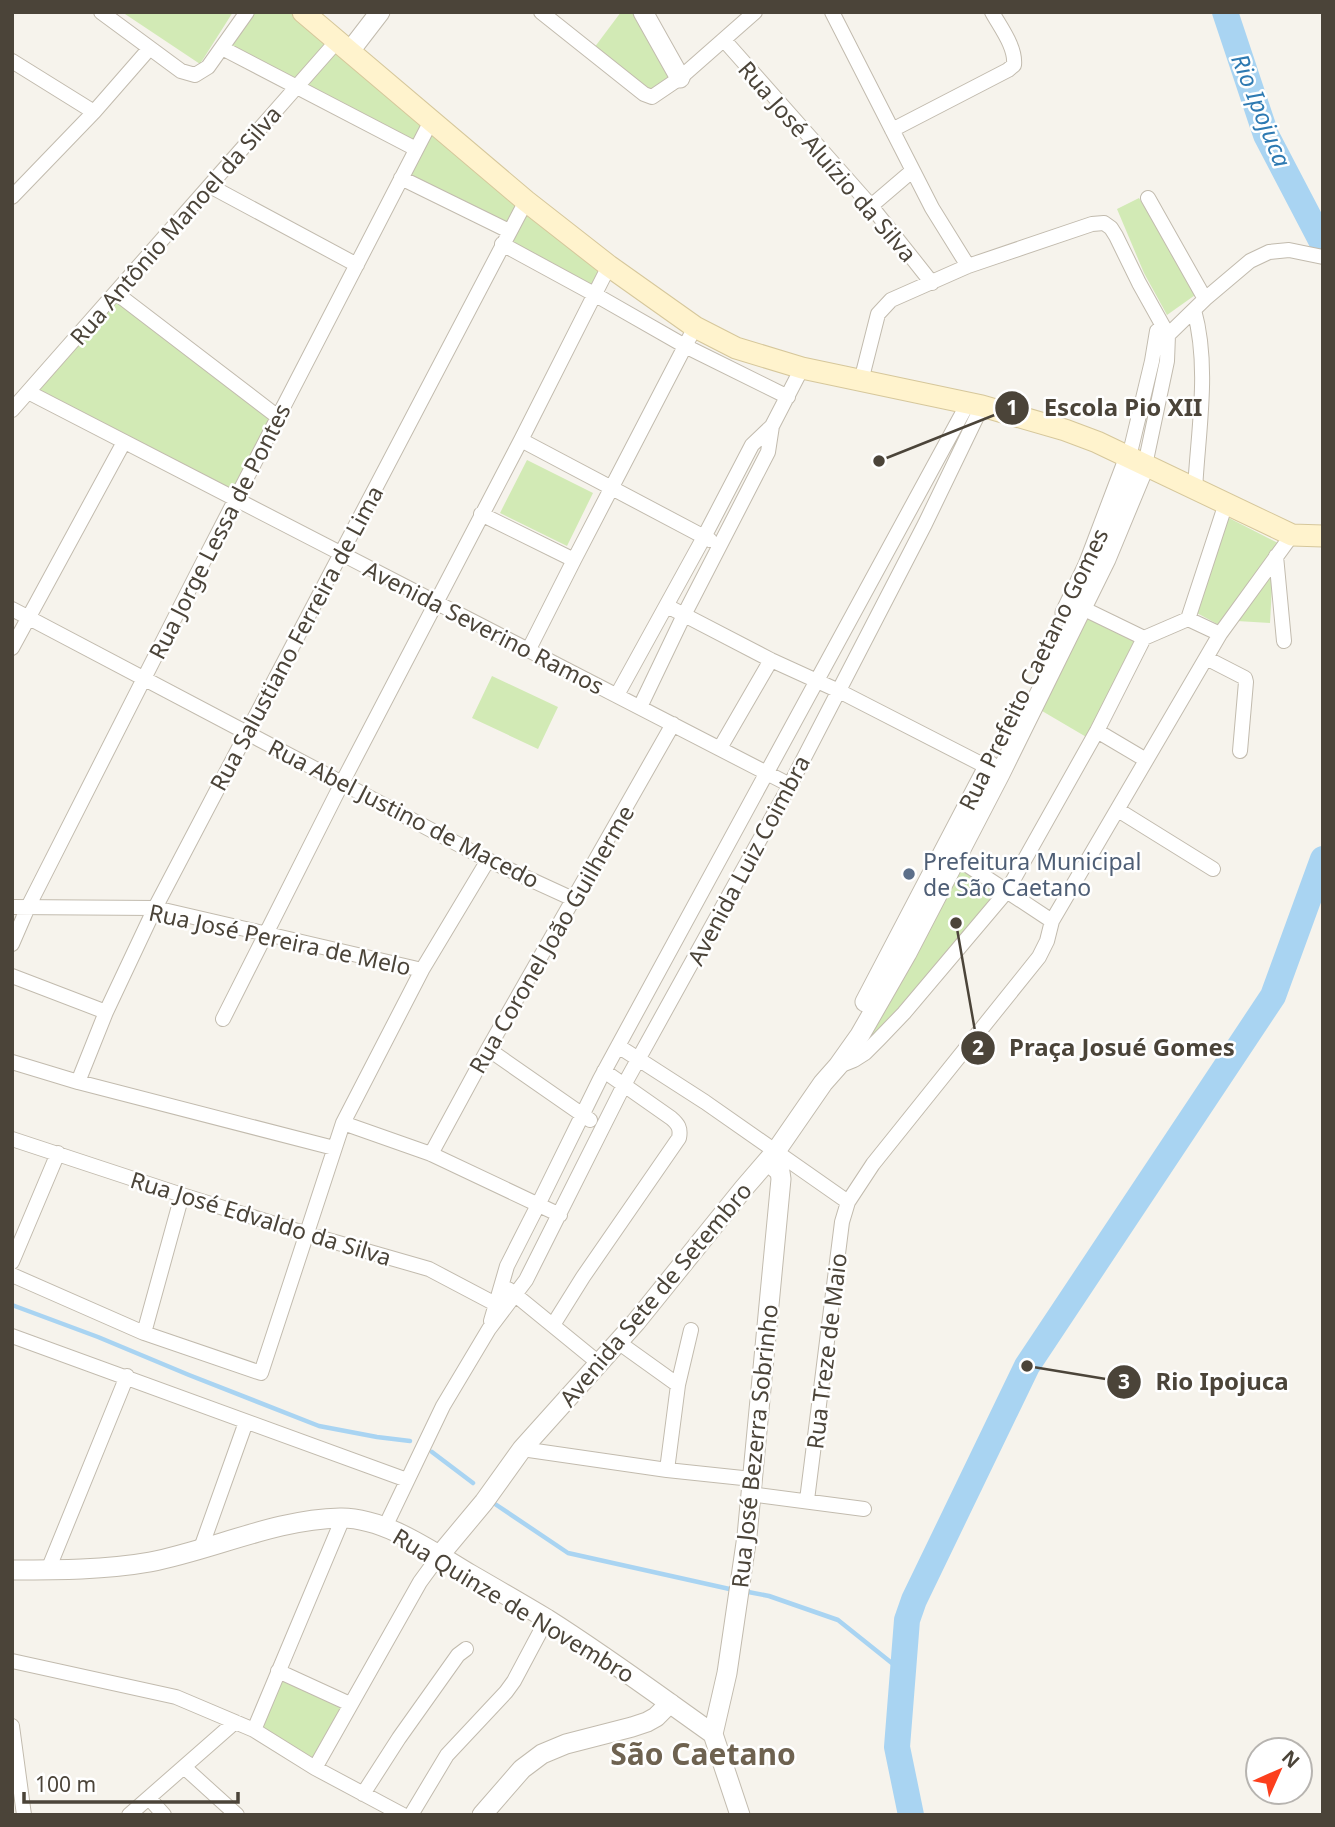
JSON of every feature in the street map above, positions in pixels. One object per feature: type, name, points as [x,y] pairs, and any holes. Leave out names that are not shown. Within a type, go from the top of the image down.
[{"type":"main road","points":[[303,12],[526,201],[609,266],[690,337],[802,368],[975,404],[1076,434],[1292,535],[1323,536]]},
{"type":"street","points":[[101,12],[181,71],[195,75],[208,67],[247,12]]},
{"type":"street","points":[[344,46],[380,12]]},
{"type":"street","points":[[541,12],[643,94],[652,97],[680,78],[755,12]]},
{"type":"street","points":[[643,12],[680,78]]},
{"type":"street","points":[[832,12],[912,171],[968,266],[891,300],[878,314],[861,381]]},
{"type":"street","points":[[892,130],[1014,65],[1015,58],[992,12]]},
{"type":"street","name":"Rua José Aluízio da Silva","points":[[724,40],[871,206],[932,283]]},
{"type":"street","name":"Rua Antônio Manoel da Silva","points":[[12,410],[296,88],[344,46]]},
{"type":"street","points":[[222,48],[416,149]]},
{"type":"street","points":[[12,197],[94,112],[149,49]]},
{"type":"street","points":[[12,61],[94,112]]},
{"type":"street","name":"Rua Jorge Lessa de Pontes","points":[[12,944],[28,907],[235,499],[431,121]]},
{"type":"street","points":[[871,206],[912,171]]},
{"type":"street","points":[[401,178],[506,237],[594,294],[690,337],[788,397]]},
{"type":"street","points":[[210,186],[357,265]]},
{"type":"street","points":[[1148,198],[1199,304],[1202,379],[1195,490]]},
{"type":"street","name":"Rua Salustiano Ferreira de Lima","points":[[79,1082],[106,1012],[155,908],[526,201]]},
{"type":"street","name":"Rua Prefeito Caetano Gomes","points":[[834,1064],[878,991],[951,854],[1099,557],[1137,461],[1163,336],[1158,319],[1116,236],[1104,223],[1092,224],[968,266]]},
{"type":"street","points":[[1163,336],[1250,261],[1269,252],[1289,250],[1323,257]]},
{"type":"street","points":[[223,1019],[609,266]]},
{"type":"street","points":[[116,293],[278,417]]},
{"type":"street","points":[[529,649],[690,337]]},
{"type":"street","points":[[617,695],[752,445],[772,426],[802,368]]},
{"type":"street","name":"Avenida Severino Ramos","points":[[28,392],[790,785]]},
{"type":"street","name":"Avenida Luiz Coimbra","points":[[500,1306],[501,1285],[506,1266],[604,1071],[906,515],[975,404]]},
{"type":"street","name":"Avenida Luiz Coimbra","points":[[500,1306],[526,1280],[624,1085],[790,785],[925,524],[975,404]]},
{"type":"street","points":[[640,707],[768,452],[772,426]]},
{"type":"street","points":[[521,440],[720,545]]},
{"type":"street","points":[[12,648],[124,442]]},
{"type":"street","points":[[1188,619],[1226,503]]},
{"type":"street","points":[[481,514],[574,560]]},
{"type":"street","points":[[906,515],[925,524]]},
{"type":"street","points":[[618,1046],[705,1102],[772,1156],[848,1202],[873,1164],[1039,957],[1052,922],[1220,634],[1292,535]]},
{"type":"street","points":[[1276,556],[1284,641]]},
{"type":"street","points":[[1077,605],[1144,638]]},
{"type":"street","points":[[667,606],[994,771]]},
{"type":"street","name":"Rua Abel Justino de Macedo","points":[[12,609],[488,860],[573,899]]},
{"type":"street","points":[[834,1064],[854,1060],[865,1053],[904,1013],[1007,891],[1097,731],[1144,638],[1188,619],[1220,634]]},
{"type":"street","points":[[1206,658],[1245,678],[1240,751]]},
{"type":"street","points":[[720,748],[771,660]]},
{"type":"street","name":"Rua Coronel João Guilherme","points":[[431,1154],[673,724]]},
{"type":"street","points":[[1097,731],[1146,760]]},
{"type":"street","points":[[1118,810],[1213,869]]},
{"type":"street","points":[[951,854],[1052,922]]},
{"type":"street","points":[[12,1275],[145,1333],[261,1373],[343,1124],[422,970],[488,860]]},
{"type":"street","name":"Rua José Pereira de Melo","points":[[12,907],[155,908],[422,970]]},
{"type":"street","points":[[12,976],[106,1012]]},
{"type":"street","points":[[878,991],[904,1013]]},
{"type":"street","points":[[488,1049],[583,1116],[603,1126]]},
{"type":"street","points":[[12,1062],[334,1148]]},
{"type":"street","name":"Avenida Sete de Setembro","points":[[439,1556],[485,1502],[522,1449],[636,1322],[772,1156],[834,1064]]},
{"type":"street","points":[[553,1325],[679,1138],[681,1131],[678,1124],[604,1071]]},
{"type":"street","points":[[343,1124],[431,1154],[560,1215]]},
{"type":"street","name":"Rua José Edvaldo da Silva","points":[[12,1139],[307,1234],[429,1269],[500,1306]]},
{"type":"street","points":[[12,1262],[58,1153]]},
{"type":"street","name":"Rua José Bezerra Sobrinho","points":[[713,1734],[727,1673],[751,1486],[781,1179],[772,1156]]},
{"type":"street","points":[[145,1333],[182,1195]]},
{"type":"street","name":"Rua Treze de Maio","points":[[807,1500],[842,1222],[848,1202]]},
{"type":"street","points":[[501,1285],[515,1293],[600,1363]]},
{"type":"street","points":[[385,1527],[443,1406],[500,1306]]},
{"type":"street","points":[[667,1470],[678,1385],[691,1330]]},
{"type":"street","points":[[12,1336],[407,1480]]},
{"type":"street","points":[[618,1342],[678,1385]]},
{"type":"street","points":[[48,1570],[127,1376]]},
{"type":"street","points":[[201,1548],[246,1422]]},
{"type":"street","points":[[522,1449],[667,1470],[807,1500],[864,1509]]},
{"type":"street","points":[[254,1730],[344,1518]]},
{"type":"street","name":"Rua Quinze de Novembro","points":[[12,1570],[149,1562],[306,1521],[344,1518],[385,1527],[547,1619],[713,1734]]},
{"type":"street","points":[[315,1768],[419,1582],[439,1556]]},
{"type":"street","points":[[411,1815],[447,1755],[514,1681],[547,1619]]},
{"type":"street","points":[[363,1794],[458,1654],[466,1649]]},
{"type":"street","points":[[12,1661],[176,1697],[254,1730],[315,1768],[403,1815]]},
{"type":"street","points":[[278,1671],[350,1704]]},
{"type":"street","points":[[482,1815],[522,1769],[542,1754],[566,1744],[647,1722],[670,1703]]},
{"type":"street","points":[[129,1815],[235,1722]]},
{"type":"street","points":[[12,1726],[24,1815]]},
{"type":"street","points":[[713,1734],[740,1815]]},
{"type":"street","points":[[184,1767],[237,1815]]},
{"type":"street","points":[[149,1798],[164,1815]]},
{"type":"green space","points":[[122,12],[233,12],[200,64]]},
{"type":"green space","points":[[247,12],[303,12],[614,264],[597,297],[503,248],[510,234],[403,175],[415,152],[222,48]]},
{"type":"green space","points":[[621,12],[638,12],[676,85],[658,101],[591,52]]},
{"type":"green space","points":[[1139,198],[1198,293],[1167,315],[1144,273],[1117,209]]},
{"type":"green space","points":[[116,293],[278,417],[235,499],[28,392]]},
{"type":"green space","points":[[527,460],[593,493],[567,546],[500,513]]},
{"type":"green space","points":[[1227,517],[1278,543],[1219,625],[1195,612]]},
{"type":"green space","points":[[1273,567],[1270,623],[1237,621]]},
{"type":"green space","points":[[1082,614],[1137,641],[1088,738],[1037,708]]},
{"type":"green space","points":[[492,676],[558,707],[538,749],[472,718]]},
{"type":"green space","points":[[959,862],[1010,891],[875,1047],[858,1035]]},
{"type":"green space","points":[[279,1679],[346,1707],[314,1763],[257,1730]]},
{"type":"waterway","name":"Rio Ipojuca","points":[[1225,12],[1266,135],[1323,244]]},
{"type":"waterway","name":"Rio Ipojuca","points":[[911,1815],[897,1747],[907,1620],[914,1600],[1027,1366],[1273,996],[1323,859]]},
{"type":"waterway","points":[[12,1305],[319,1426],[410,1441]]},
{"type":"waterway","points":[[432,1452],[473,1483]]},
{"type":"waterway","points":[[495,1504],[568,1553],[734,1590]]},
{"type":"waterway","points":[[743,1591],[769,1596],[838,1620],[903,1672]]},
{"type":"place","name":"Escola Pio XII","points":[[879,461]]},
{"type":"place","name":"Prefeitura Municipal de São Caetano","points":[[909,874]]},
{"type":"place","name":"Praça Josué Gomes","points":[[956,923]]},
{"type":"place","name":"Rio Ipojuca","points":[[1027,1366]]},
{"type":"district","name":"São Caetano","points":[[703,1753]]}]
